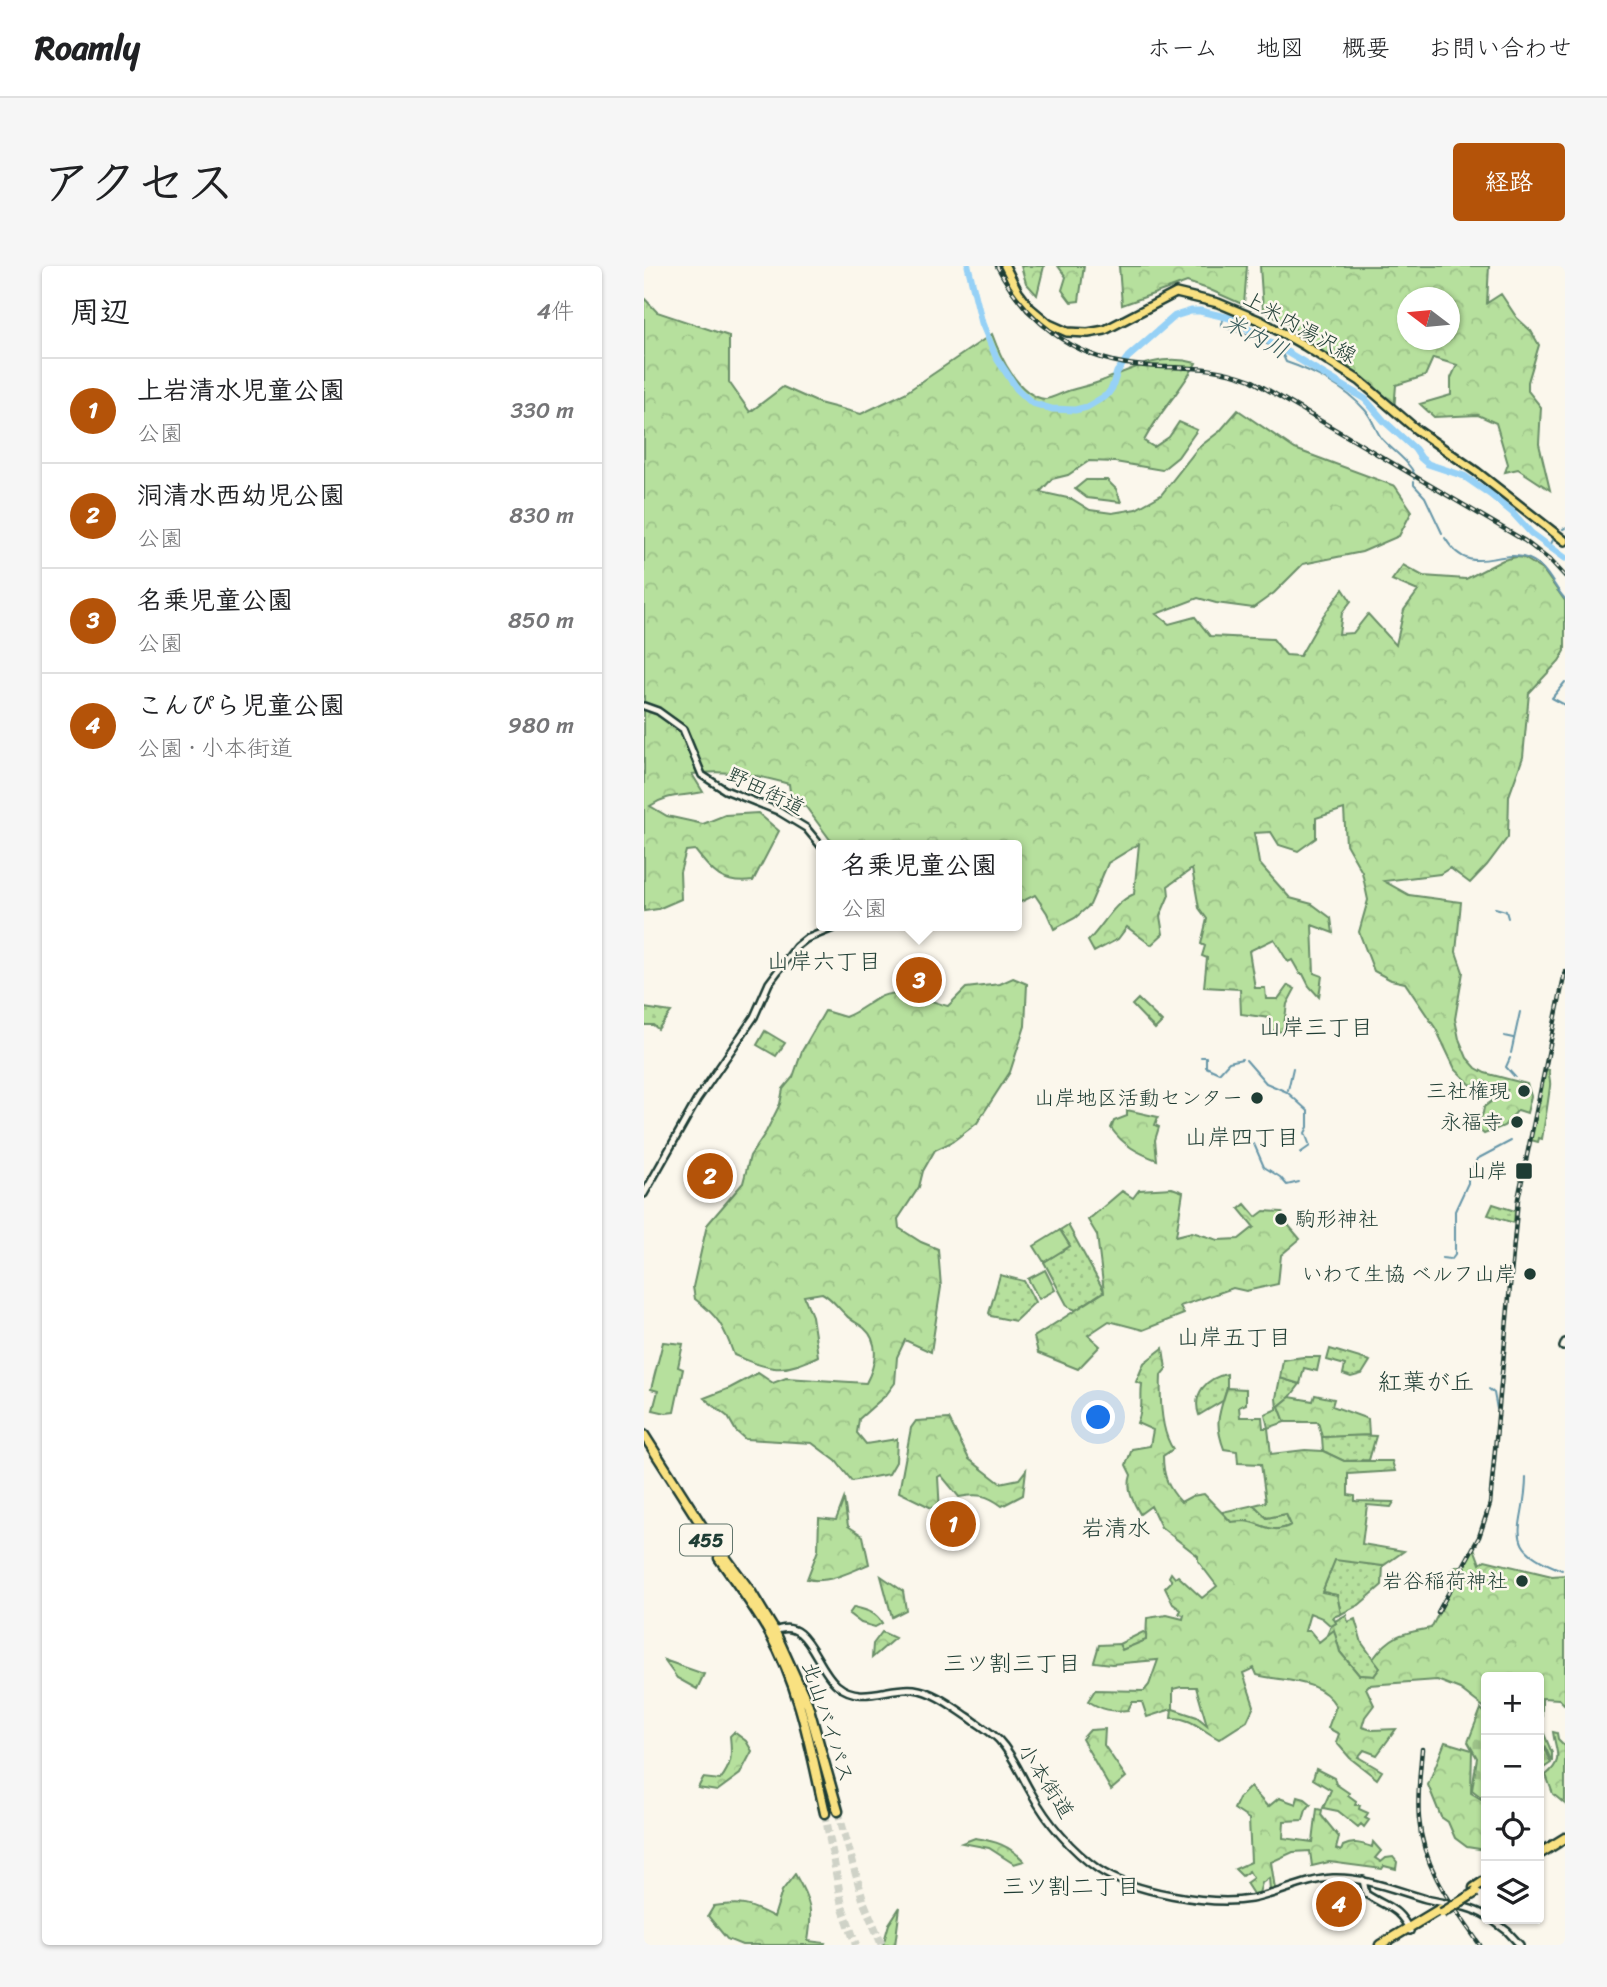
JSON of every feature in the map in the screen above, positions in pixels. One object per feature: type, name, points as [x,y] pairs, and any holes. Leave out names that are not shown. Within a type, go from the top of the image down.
[{"type":"highway","name":"北山バイパス","points":[[644,1435],[702,1526],[751,1592],[772,1632],[808,1705],[838,1811]]},
{"type":"highway","name":"北山バイパス","points":[[644,1445],[772,1632],[801,1707],[825,1814]]},
{"type":"highway","points":[[1544,1846],[1565,1835]]},
{"type":"highway","points":[[1544,1850],[1565,1835]]},
{"type":"highway","points":[[1381,1945],[1481,1885]]},
{"type":"highway","points":[[1475,1890],[1481,1888]]},
{"type":"highway","points":[[1388,1945],[1409,1929]]},
{"type":"main road","name":"上米内湯沢線","points":[[1004,266],[1030,308],[1049,324],[1068,332],[1105,330],[1176,293],[1203,298],[1261,321],[1360,381],[1417,430],[1477,472],[1565,541]]},
{"type":"street","name":"野田街道","points":[[644,706],[658,711],[683,729],[702,775],[724,790],[778,811],[806,828],[816,840]]},
{"type":"street","points":[[644,1194],[697,1100],[754,1017],[769,983],[796,947],[806,939],[826,931]]},
{"type":"street","name":"小本街道","points":[[772,1632],[783,1627],[793,1627],[800,1631],[824,1671],[839,1687],[862,1695],[914,1689],[932,1694],[971,1719],[1005,1747],[1040,1808],[1074,1849],[1098,1869],[1122,1882],[1160,1892],[1234,1900],[1267,1895],[1323,1879],[1363,1880],[1481,1913]]},
{"type":"street","points":[[1363,1880],[1366,1894],[1397,1911],[1409,1929]]},
{"type":"street","points":[[1498,1924],[1520,1945]]},
{"type":"green space","points":[[1021,266],[1044,266],[1037,295],[1026,283]]},
{"type":"green space","points":[[1058,266],[1084,266],[1079,301],[1071,302],[1062,290],[1066,277]]},
{"type":"green space","points":[[1119,266],[1247,266],[1244,305],[1187,282],[1122,305]]},
{"type":"green space","points":[[1260,266],[1489,266],[1487,303],[1501,294],[1539,345],[1528,391],[1541,407],[1539,444],[1550,490],[1518,469],[1505,472],[1508,464],[1496,423],[1478,415],[1434,417],[1420,404],[1451,395],[1451,378],[1457,365],[1433,358],[1425,376],[1396,385],[1394,411],[1293,327],[1263,310]]},
{"type":"green space","points":[[644,298],[657,312],[729,336],[729,382],[750,412],[783,387],[819,403],[861,414],[905,393],[992,334],[1005,363],[1018,383],[1026,391],[1045,399],[1148,363],[1183,360],[1196,363],[1144,441],[1154,447],[1169,437],[1179,422],[1197,430],[1178,457],[1162,470],[1115,462],[1089,461],[1068,475],[1052,479],[1040,492],[1072,499],[1090,510],[1112,513],[1136,509],[1161,495],[1198,448],[1220,431],[1238,410],[1295,449],[1395,486],[1412,511],[1399,536],[1362,552],[1303,564],[1274,593],[1253,608],[1198,598],[1156,614],[1169,624],[1195,617],[1210,636],[1273,639],[1286,655],[1300,656],[1323,616],[1343,589],[1351,601],[1342,613],[1339,634],[1353,633],[1368,614],[1396,645],[1404,610],[1418,591],[1392,580],[1403,565],[1423,576],[1466,579],[1503,560],[1516,557],[1524,558],[1543,570],[1565,601],[1565,651],[1529,693],[1523,757],[1509,796],[1508,837],[1470,883],[1450,868],[1440,874],[1384,881],[1409,895],[1461,902],[1456,952],[1463,972],[1455,1019],[1459,1039],[1467,1058],[1476,1068],[1527,1084],[1531,1096],[1527,1113],[1518,1110],[1504,1126],[1484,1134],[1476,1127],[1484,1107],[1507,1090],[1484,1082],[1471,1085],[1455,1069],[1436,1029],[1405,983],[1391,980],[1374,971],[1359,932],[1368,900],[1362,872],[1346,844],[1344,809],[1316,818],[1316,838],[1298,851],[1279,845],[1271,832],[1254,833],[1259,863],[1290,898],[1312,904],[1331,918],[1333,933],[1312,925],[1314,973],[1322,976],[1319,997],[1292,960],[1288,962],[1274,939],[1249,951],[1255,988],[1265,988],[1266,999],[1278,999],[1288,985],[1295,989],[1287,1004],[1283,1032],[1270,1030],[1269,1018],[1241,1014],[1240,989],[1204,987],[1207,958],[1202,956],[1205,946],[1201,944],[1207,919],[1199,908],[1192,869],[1168,886],[1169,895],[1160,916],[1163,934],[1151,945],[1127,927],[1118,939],[1094,952],[1088,941],[1114,909],[1134,894],[1139,844],[1108,863],[1090,905],[1075,918],[1054,929],[1035,895],[1022,902],[1022,840],[830,840],[806,807],[791,799],[789,784],[741,774],[692,774],[703,792],[670,797],[650,806],[667,816],[703,824],[725,815],[758,813],[779,831],[753,881],[733,881],[719,876],[695,850],[686,851],[680,872],[681,899],[658,909],[644,911]]},
{"type":"green space","points":[[1086,480],[1107,480],[1116,489],[1121,502],[1087,498],[1075,489]]},
{"type":"green space","points":[[919,969],[935,978],[932,989],[925,982],[898,985],[897,981],[909,978]]},
{"type":"green space","points":[[1013,978],[1027,984],[1025,1026],[1010,1072],[977,1123],[952,1142],[935,1150],[923,1171],[919,1187],[898,1219],[899,1228],[938,1249],[941,1287],[931,1352],[905,1340],[897,1357],[895,1383],[886,1395],[859,1419],[857,1433],[866,1444],[897,1439],[896,1462],[889,1474],[852,1481],[836,1461],[812,1443],[745,1439],[736,1431],[728,1417],[704,1398],[758,1373],[773,1383],[786,1378],[866,1383],[874,1362],[873,1341],[869,1334],[822,1293],[804,1296],[812,1316],[818,1356],[795,1366],[776,1368],[734,1355],[720,1323],[695,1299],[693,1287],[707,1225],[743,1183],[750,1156],[766,1132],[780,1104],[783,1089],[793,1077],[802,1051],[825,1011],[845,1017],[878,998],[895,993],[948,1006],[966,988],[1000,984]]},
{"type":"green space","points":[[1138,999],[1162,1022],[1155,1029],[1132,1005]]},
{"type":"green space","points":[[644,1008],[671,1012],[658,1029],[653,1025],[644,1025]]},
{"type":"green space","points":[[765,1031],[785,1043],[776,1056],[757,1045]]},
{"type":"green space","points":[[1545,1069],[1549,1070],[1550,1086],[1542,1139],[1539,1138],[1538,1142],[1531,1140]]},
{"type":"green space","points":[[1127,1110],[1158,1117],[1155,1125],[1159,1127],[1155,1140],[1157,1160],[1131,1148],[1111,1128],[1114,1121],[1127,1116]]},
{"type":"green space","points":[[1172,1188],[1183,1192],[1176,1236],[1192,1232],[1218,1240],[1239,1239],[1254,1227],[1239,1209],[1245,1204],[1256,1217],[1264,1211],[1282,1212],[1300,1239],[1281,1255],[1278,1284],[1246,1291],[1233,1288],[1180,1306],[1184,1314],[1143,1330],[1109,1321],[1088,1335],[1100,1346],[1078,1369],[1038,1353],[1034,1337],[1104,1292],[1097,1235],[1088,1220],[1122,1191],[1133,1198],[1139,1190]]},
{"type":"green space","points":[[1493,1204],[1515,1211],[1514,1223],[1488,1215]]},
{"type":"green space","points":[[1068,1225],[1104,1291],[1076,1310],[1068,1307],[1044,1262],[1070,1246],[1060,1230]]},
{"type":"green space","points":[[1060,1230],[1070,1246],[1044,1262],[1034,1246]]},
{"type":"green space","points":[[1045,1270],[1055,1290],[1039,1299],[1028,1279]]},
{"type":"green space","points":[[1000,1275],[1024,1281],[1035,1302],[1015,1321],[991,1316],[989,1313]]},
{"type":"green space","points":[[663,1342],[683,1344],[678,1367],[683,1369],[674,1412],[666,1413],[653,1410],[658,1391],[651,1389]]},
{"type":"green space","points":[[1163,1348],[1166,1369],[1161,1375],[1162,1414],[1173,1449],[1163,1456],[1165,1476],[1181,1502],[1204,1494],[1231,1522],[1244,1521],[1278,1529],[1291,1525],[1286,1514],[1267,1518],[1254,1505],[1266,1502],[1261,1464],[1238,1463],[1237,1451],[1224,1449],[1219,1432],[1219,1418],[1227,1388],[1246,1389],[1246,1404],[1239,1407],[1240,1417],[1262,1417],[1263,1428],[1268,1428],[1271,1454],[1323,1451],[1344,1461],[1392,1461],[1395,1471],[1348,1474],[1348,1495],[1355,1496],[1355,1501],[1394,1502],[1391,1507],[1367,1505],[1362,1544],[1404,1551],[1383,1566],[1335,1560],[1322,1592],[1337,1595],[1341,1614],[1333,1617],[1336,1623],[1331,1626],[1310,1613],[1305,1631],[1310,1631],[1319,1642],[1334,1630],[1340,1652],[1359,1675],[1374,1676],[1380,1668],[1373,1659],[1392,1640],[1405,1633],[1431,1628],[1455,1582],[1451,1571],[1457,1566],[1464,1567],[1474,1548],[1480,1564],[1485,1560],[1552,1576],[1565,1575],[1565,1705],[1559,1699],[1544,1698],[1544,1672],[1481,1672],[1481,1705],[1460,1689],[1437,1680],[1369,1685],[1366,1688],[1374,1705],[1365,1717],[1362,1727],[1372,1730],[1396,1729],[1377,1755],[1364,1750],[1358,1757],[1382,1771],[1377,1779],[1350,1758],[1336,1742],[1339,1734],[1328,1728],[1336,1706],[1329,1697],[1311,1686],[1257,1675],[1254,1668],[1243,1673],[1254,1706],[1247,1721],[1219,1739],[1190,1722],[1171,1718],[1172,1709],[1147,1717],[1142,1702],[1132,1702],[1128,1710],[1117,1711],[1088,1701],[1095,1690],[1144,1691],[1149,1685],[1158,1660],[1112,1664],[1094,1662],[1099,1645],[1119,1644],[1122,1650],[1146,1640],[1147,1618],[1167,1615],[1183,1619],[1184,1615],[1179,1614],[1181,1610],[1173,1604],[1165,1588],[1172,1581],[1169,1577],[1171,1573],[1202,1598],[1217,1586],[1198,1561],[1198,1556],[1161,1527],[1151,1506],[1140,1514],[1131,1495],[1131,1475],[1126,1465],[1132,1449],[1150,1446],[1153,1430],[1137,1423],[1142,1384],[1136,1382],[1144,1363]],"holes":[[[1196,1687],[1207,1725],[1197,1717],[1173,1709],[1173,1689]]]},
{"type":"green space","points":[[1330,1349],[1370,1361],[1362,1374],[1351,1377],[1343,1374],[1345,1365],[1327,1360]]},
{"type":"green space","points":[[1320,1357],[1317,1371],[1304,1368],[1300,1384],[1280,1378],[1283,1360]]},
{"type":"green space","points":[[1227,1374],[1224,1400],[1199,1415],[1197,1400],[1202,1388],[1213,1379]]},
{"type":"green space","points":[[1280,1378],[1300,1384],[1279,1406],[1285,1422],[1268,1428],[1265,1414],[1277,1409]]},
{"type":"green space","points":[[1315,1395],[1334,1399],[1332,1406],[1368,1419],[1369,1435],[1322,1437],[1318,1422],[1285,1422],[1279,1406],[1290,1397],[1313,1401]]},
{"type":"green space","points":[[949,1419],[969,1459],[1000,1483],[1019,1479],[1026,1470],[1023,1495],[1002,1506],[982,1496],[959,1497],[941,1475],[938,1477],[940,1512],[899,1492],[911,1428],[916,1421]]},
{"type":"green space","points":[[1376,1436],[1369,1460],[1344,1461],[1323,1451],[1322,1437]]},
{"type":"green space","points":[[844,1499],[848,1526],[863,1536],[869,1564],[830,1579],[807,1579],[818,1550],[819,1518],[836,1520]]},
{"type":"green space","points":[[1254,1505],[1267,1518],[1286,1514],[1291,1525],[1274,1529],[1248,1521],[1231,1522],[1222,1512]]},
{"type":"green space","points":[[963,1516],[964,1527],[957,1528],[957,1537],[942,1537],[942,1520]]},
{"type":"green space","points":[[1335,1559],[1383,1566],[1382,1585],[1359,1605],[1341,1614],[1337,1595],[1322,1592]]},
{"type":"green space","points":[[881,1576],[903,1591],[906,1610],[892,1617]]},
{"type":"green space","points":[[854,1607],[874,1614],[882,1623],[875,1627],[861,1623],[849,1614]]},
{"type":"green space","points":[[1346,1615],[1348,1622],[1355,1619],[1362,1643],[1380,1668],[1374,1676],[1359,1675],[1340,1652],[1334,1631],[1327,1635],[1335,1621]]},
{"type":"green space","points":[[882,1632],[895,1638],[872,1658],[873,1644]]},
{"type":"green space","points":[[1146,1633],[1147,1640],[1122,1650],[1119,1644]]},
{"type":"green space","points":[[664,1660],[704,1674],[697,1689],[677,1678]]},
{"type":"green space","points":[[1481,1709],[1481,1797],[1472,1790],[1477,1758],[1468,1742]]},
{"type":"green space","points":[[1105,1729],[1104,1745],[1126,1777],[1111,1790],[1082,1739],[1090,1730]]},
{"type":"green space","points":[[734,1732],[746,1741],[752,1751],[740,1774],[717,1791],[698,1788],[703,1778],[720,1780],[724,1775],[730,1760],[730,1736]]},
{"type":"green space","points":[[1553,1732],[1557,1733],[1558,1739],[1565,1746],[1565,1804],[1553,1794],[1546,1775],[1557,1760]]},
{"type":"green space","points":[[1544,1734],[1552,1753],[1552,1762],[1544,1745]]},
{"type":"green space","points":[[1445,1742],[1472,1750],[1471,1793],[1481,1799],[1481,1849],[1467,1847],[1455,1838],[1448,1822],[1441,1817],[1428,1785]]},
{"type":"green space","points":[[1544,1748],[1551,1763],[1544,1768]]},
{"type":"green space","points":[[1316,1769],[1334,1778],[1336,1784],[1356,1801],[1355,1805],[1360,1805],[1359,1809],[1368,1813],[1365,1818],[1369,1820],[1364,1827],[1361,1824],[1358,1827],[1338,1811],[1323,1808],[1331,1790],[1313,1779]]},
{"type":"green space","points":[[1250,1787],[1268,1807],[1279,1798],[1296,1804],[1298,1797],[1311,1804],[1303,1820],[1284,1821],[1283,1838],[1313,1842],[1317,1809],[1322,1810],[1321,1815],[1339,1837],[1336,1849],[1341,1851],[1343,1846],[1354,1843],[1372,1847],[1373,1842],[1381,1851],[1375,1858],[1381,1862],[1393,1857],[1397,1862],[1396,1869],[1329,1862],[1312,1866],[1310,1851],[1293,1852],[1271,1862],[1275,1889],[1270,1890],[1269,1878],[1262,1883],[1259,1893],[1253,1894],[1246,1883],[1253,1878],[1249,1871],[1242,1876],[1235,1869],[1251,1862],[1249,1819],[1234,1809],[1239,1798]]},
{"type":"green space","points":[[975,1838],[1001,1845],[1024,1861],[1014,1864],[989,1848],[962,1843]]},
{"type":"green space","points":[[795,1874],[809,1906],[808,1941],[825,1943],[824,1945],[742,1945],[727,1939],[708,1916],[714,1906],[739,1904],[774,1917],[782,1891]]},
{"type":"green space","points":[[1341,1891],[1350,1891],[1350,1917],[1335,1910],[1328,1910],[1328,1897],[1340,1897]]},
{"type":"green space","points":[[900,1907],[895,1945],[883,1945],[889,1924]]},
{"type":"waterway","name":"米内川","points":[[968,266],[982,323],[996,357],[1017,389],[1032,403],[1052,409],[1075,410],[1087,407],[1107,395],[1117,372],[1128,357],[1175,316],[1200,311],[1230,318],[1365,399],[1428,464],[1464,476],[1490,494],[1512,512],[1531,533],[1565,558]]},
{"type":"waterway","points":[[1220,316],[1223,320],[1221,326],[1249,335],[1281,351],[1286,362],[1318,376],[1358,402],[1382,439],[1415,475]]},
{"type":"waterway","points":[[1414,482],[1425,497],[1442,533]]},
{"type":"waterway","points":[[1445,538],[1455,551],[1465,558],[1486,560],[1518,556],[1535,562],[1565,599]]},
{"type":"waterway","points":[[1550,546],[1554,538]]},
{"type":"waterway","points":[[1565,682],[1552,698],[1565,705]]},
{"type":"waterway","points":[[1495,908],[1506,911],[1508,918]]},
{"type":"waterway","points":[[1511,1053],[1520,1012]]},
{"type":"waterway","points":[[1504,1036],[1513,1038]]},
{"type":"waterway","points":[[1201,1057],[1206,1057],[1206,1067],[1219,1073],[1229,1062],[1242,1059]]},
{"type":"waterway","points":[[1510,1058],[1506,1067],[1515,1077]]},
{"type":"waterway","points":[[1246,1060],[1266,1083],[1287,1092],[1308,1111],[1308,1127],[1305,1133],[1310,1146],[1300,1153]]},
{"type":"waterway","points":[[1288,1090],[1293,1068]]},
{"type":"waterway","points":[[1470,1174],[1477,1159],[1511,1141]]},
{"type":"waterway","points":[[1254,1144],[1264,1167],[1287,1185],[1299,1182]]},
{"type":"waterway","points":[[1452,1259],[1455,1255],[1455,1211],[1468,1183],[1468,1176]]},
{"type":"waterway","points":[[1442,1258],[1450,1259]]},
{"type":"waterway","points":[[1489,1389],[1494,1393],[1497,1409]]},
{"type":"waterway","points":[[1526,1477],[1520,1523],[1522,1543],[1529,1553],[1562,1570]]},
{"type":"tunnel","points":[[838,1811],[864,1903],[882,1945]]},
{"type":"tunnel","points":[[825,1813],[842,1906],[856,1945]]},
{"type":"railway","points":[[997,266],[1022,303],[1053,333],[1071,345],[1112,361],[1206,369],[1251,380],[1525,541],[1565,576]]},
{"type":"railway","points":[[1438,1612],[1479,1537],[1490,1504],[1518,1199],[1565,972]]},
{"type":"railway","points":[[1422,1749],[1418,1810],[1426,1854],[1441,1886],[1480,1945]]},
{"type":"place","name":"名乗児童公園","points":[[919,980]]},
{"type":"place","name":"三社権現","points":[[1524,1091]]},
{"type":"place","name":"山岸地区活動センター","points":[[1257,1098]]},
{"type":"place","name":"永福寺","points":[[1517,1122]]},
{"type":"place","name":"山岸","points":[[1524,1171]]},
{"type":"place","name":"洞清水西幼児公園","points":[[710,1176]]},
{"type":"place","name":"駒形神社","points":[[1281,1219]]},
{"type":"place","name":"いわて生協 ベルフ山岸","points":[[1530,1274]]},
{"type":"place","name":"上岩清水児童公園","points":[[953,1524]]},
{"type":"place","name":"岩谷稲荷神社","points":[[1522,1581]]},
{"type":"place","name":"こんぴら児童公園","points":[[1339,1904]]},
{"type":"district","name":"山岸六丁目","points":[[824,961]]},
{"type":"district","name":"山岸三丁目","points":[[1316,1027]]},
{"type":"district","name":"山岸四丁目","points":[[1242,1137]]},
{"type":"district","name":"山岸五丁目","points":[[1234,1337]]},
{"type":"district","name":"紅葉が丘","points":[[1426,1382]]},
{"type":"district","name":"岩清水","points":[[1116,1528]]},
{"type":"district","name":"三ツ割三丁目","points":[[1012,1663]]},
{"type":"district","name":"三ツ割二丁目","points":[[1071,1886]]}]
